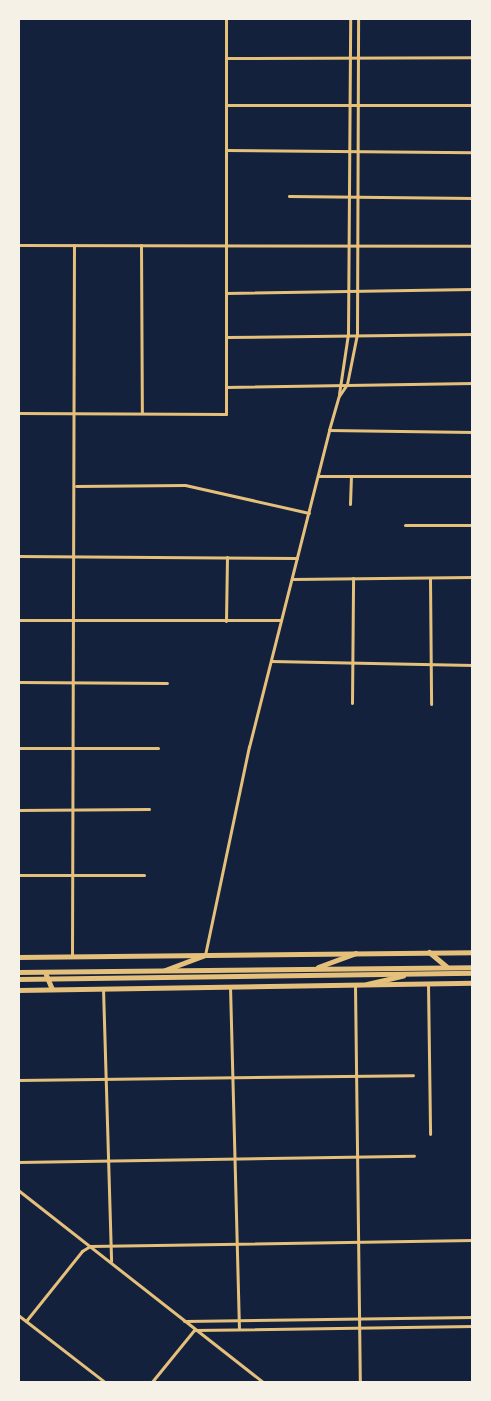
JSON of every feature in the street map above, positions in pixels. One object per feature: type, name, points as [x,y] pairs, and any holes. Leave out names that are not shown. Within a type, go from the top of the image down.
[{"type":"main road","points":[[429,952],[447,967]]},
{"type":"main road","points":[[18,957],[473,952]]},
{"type":"main road","points":[[313,969],[356,953]]},
{"type":"main road","points":[[164,970],[205,954]]},
{"type":"main road","points":[[18,972],[473,967]]},
{"type":"main road","points":[[46,978],[49,972]]},
{"type":"main road","points":[[18,979],[473,973]]},
{"type":"main road","points":[[367,984],[412,974]]},
{"type":"main road","points":[[46,978],[52,989]]},
{"type":"main road","points":[[18,990],[473,983]]},
{"type":"street","points":[[18,413],[226,414],[226,18]]},
{"type":"street","points":[[339,396],[338,383],[348,334],[350,18]]},
{"type":"street","points":[[205,954],[281,620],[339,396],[347,384],[357,334],[358,18]]},
{"type":"street","points":[[226,58],[473,57]]},
{"type":"street","points":[[226,105],[473,105]]},
{"type":"street","points":[[226,150],[473,152]]},
{"type":"street","points":[[289,196],[473,198]]},
{"type":"street","points":[[18,245],[473,246]]},
{"type":"street","points":[[72,956],[76,486],[74,245]]},
{"type":"street","points":[[141,245],[142,414]]},
{"type":"street","points":[[226,293],[358,289],[473,289]]},
{"type":"street","points":[[226,337],[473,334]]},
{"type":"street","points":[[226,387],[338,383],[473,383]]},
{"type":"street","points":[[330,430],[473,432]]},
{"type":"street","points":[[318,476],[473,476]]},
{"type":"street","points":[[351,477],[351,504]]},
{"type":"street","points":[[76,486],[185,484],[309,513]]},
{"type":"street","points":[[405,525],[473,525]]},
{"type":"street","points":[[18,556],[297,558]]},
{"type":"street","points":[[226,621],[227,557]]},
{"type":"street","points":[[292,579],[473,577]]},
{"type":"street","points":[[352,578],[352,703]]},
{"type":"street","points":[[430,578],[431,704]]},
{"type":"street","points":[[18,620],[281,620]]},
{"type":"street","points":[[271,661],[353,665],[473,664]]},
{"type":"street","points":[[18,682],[167,683]]},
{"type":"street","points":[[18,748],[158,748]]},
{"type":"street","points":[[18,810],[149,809]]},
{"type":"street","points":[[18,875],[144,875]]},
{"type":"street","points":[[428,984],[430,1134]]},
{"type":"street","points":[[355,985],[360,1383]]},
{"type":"street","points":[[230,986],[239,1329]]},
{"type":"street","points":[[103,988],[110,1159],[111,1261]]},
{"type":"street","points":[[18,1080],[413,1075]]},
{"type":"street","points":[[18,1162],[414,1156]]},
{"type":"street","points":[[18,1190],[264,1383]]},
{"type":"street","points":[[26,1321],[82,1251],[90,1246],[473,1240]]},
{"type":"street","points":[[18,1315],[105,1383]]},
{"type":"street","points":[[183,1321],[473,1317]]},
{"type":"street","points":[[151,1383],[194,1330],[473,1326]]}]
